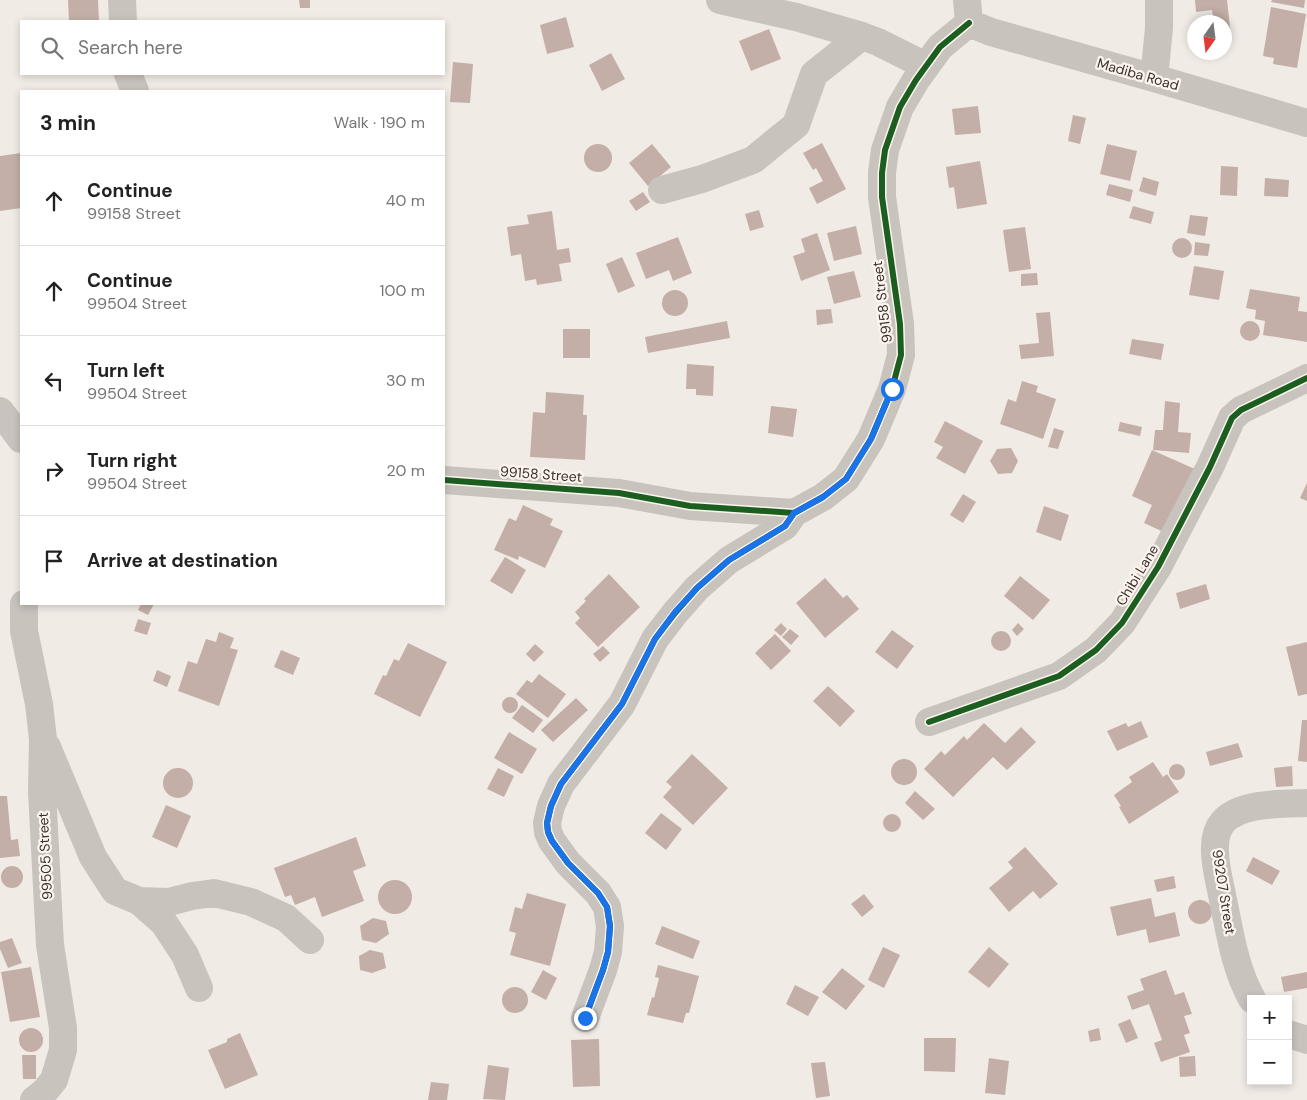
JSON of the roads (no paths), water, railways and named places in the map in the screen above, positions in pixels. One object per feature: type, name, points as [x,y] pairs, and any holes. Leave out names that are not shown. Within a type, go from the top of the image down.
[{"type":"street","points":[[122,0],[122,20]]},
{"type":"street","points":[[720,0],[787,15],[862,36],[926,66]]},
{"type":"street","points":[[1154,78],[1159,28],[1159,0]]},
{"type":"street","name":"Madiba Road","points":[[968,11],[991,32],[1307,123]]},
{"type":"street","name":"99158 Street","points":[[445,480],[619,493],[690,506],[794,513],[823,497],[846,479],[871,439],[892,389],[901,355],[900,324],[882,197],[882,173],[885,150],[900,107],[926,66],[968,11]]},
{"type":"street","points":[[662,190],[702,179],[753,160],[796,125],[814,74],[862,36]]},
{"type":"street","points":[[128,75],[135,90]]},
{"type":"street","name":"Chibi Lane","points":[[929,722],[1059,676],[1096,650],[1122,623],[1158,567],[1210,467],[1232,418],[1240,410],[1307,378]]},
{"type":"street","points":[[0,411],[20,439]]},
{"type":"street","points":[[585,1018],[608,952],[610,926],[607,907],[598,893],[568,863],[552,841],[547,823],[551,806],[561,784],[622,704],[655,639],[675,612],[697,588],[729,560],[785,526],[794,513]]},
{"type":"street","name":"99505 Street","points":[[24,605],[24,631],[39,704],[43,739],[42,791],[50,935],[63,1028],[63,1050],[54,1080],[34,1100]]},
{"type":"street","points":[[43,739],[93,857],[115,891],[139,901],[164,923],[185,955],[199,988]]},
{"type":"street","name":"99207 Street","points":[[1250,995],[1240,972],[1233,948],[1219,880],[1215,849],[1218,829],[1231,815],[1257,806],[1307,803]]},
{"type":"street","points":[[139,901],[169,902],[214,893],[251,902],[286,918],[310,940]]},
{"type":"street","points":[[1292,1035],[1307,1040]]}]
